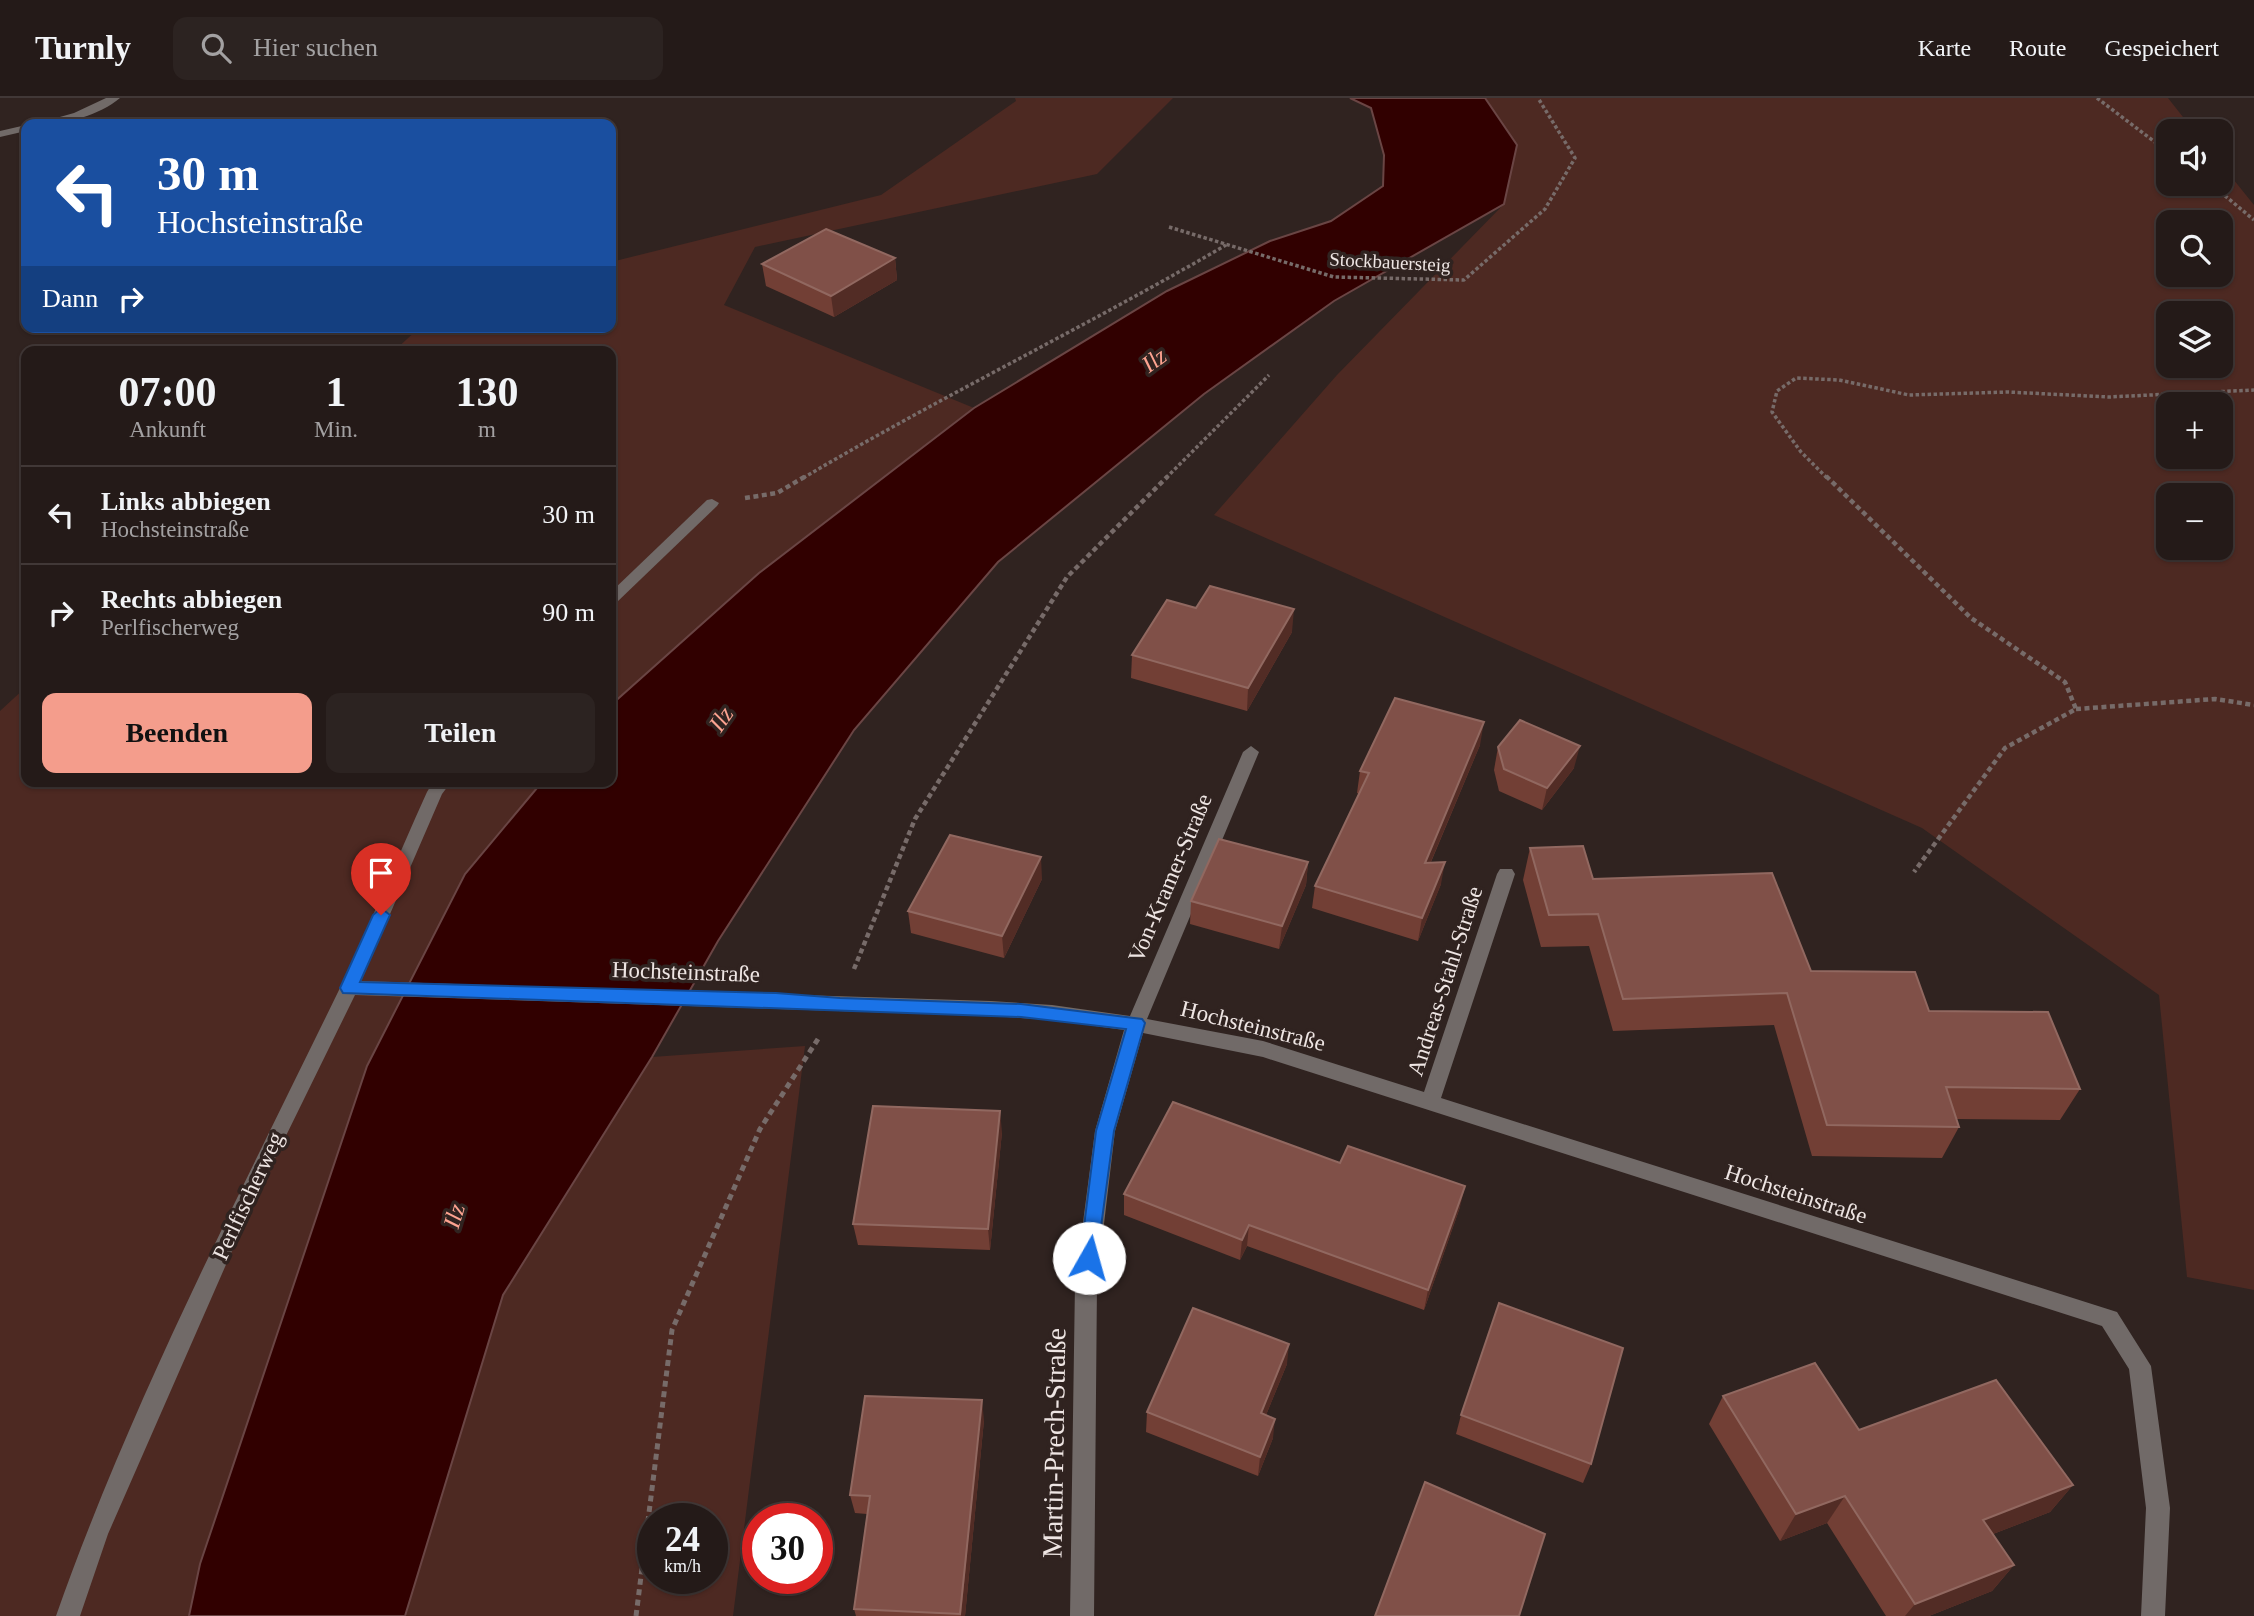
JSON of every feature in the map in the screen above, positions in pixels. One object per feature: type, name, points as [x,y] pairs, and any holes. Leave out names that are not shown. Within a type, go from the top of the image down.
[{"type":"street","points":[[62,119],[78,115],[115,98]]},
{"type":"street","points":[[0,134],[21,129]]},
{"type":"street","points":[[616,595],[712,503]]},
{"type":"street","name":"Von-Kramer-Straße","points":[[1136,1023],[1251,752]]},
{"type":"street","name":"Perlfischerweg","points":[[68,1616],[97,1533],[243,1202],[349,988],[439,787]]},
{"type":"street","name":"Andreas-Stahl-Straße","points":[[1430,1102],[1506,874]]},
{"type":"street","name":"Hochsteinstraße","points":[[349,988],[1021,1010],[1136,1023],[1263,1049],[2109,1320],[2140,1366],[2158,1508],[2153,1616]]},
{"type":"street","name":"Martin-Prech-Straße","points":[[1082,1616],[1086,1283],[1105,1131],[1136,1023]]},
{"type":"path","name":"Stockbauersteig","points":[[1169,227],[1334,277],[1464,280],[1545,209],[1575,158],[1538,98]]},
{"type":"path","points":[[2097,98],[2156,143]]},
{"type":"path","points":[[2225,196],[2254,220]]},
{"type":"path","points":[[712,503],[776,492],[874,436],[1080,328],[1226,244]]},
{"type":"path","points":[[636,1616],[672,1330],[760,1129],[840,1004],[915,819],[1067,577],[1269,375]]},
{"type":"path","points":[[2076,709],[2065,682],[1971,618],[1801,452],[1772,412],[1777,391],[1796,378],[1839,380],[1909,395],[2008,392],[2109,397],[2254,390]]},
{"type":"path","points":[[1914,872],[2006,748],[2076,709],[2215,699],[2254,705]]},
{"type":"shaded area","points":[[1015,98],[1173,98],[1097,174],[755,247],[724,305],[974,408],[759,573],[616,701],[616,346],[399,346],[414,333],[616,333],[616,261],[881,195],[1016,101]]},
{"type":"shaded area","points":[[1485,98],[2168,98],[2185,119],[2156,119],[2156,196],[2233,196],[2233,179],[2254,205],[2254,1290],[2187,1277],[2159,995],[1922,828],[1214,515],[1337,375],[1504,204],[1517,145]]},
{"type":"shaded area","points":[[21,692],[21,787],[538,787],[465,874],[367,1066],[200,1564],[189,1616],[0,1616],[0,711]]},
{"type":"shaded area","points":[[805,1046],[747,1503],[742,1503],[742,1545],[733,1616],[405,1616],[503,1295],[652,1057]]},
{"type":"water","name":"Ilz","points":[[1350,98],[1485,98],[1517,145],[1504,204],[1334,301],[1204,394],[998,562],[854,730],[718,941],[652,1057],[503,1295],[405,1616],[189,1616],[200,1564],[367,1066],[465,874],[538,787],[616,787],[616,701],[759,573],[974,408],[1167,291],[1270,241],[1331,221],[1383,186],[1384,155],[1371,108]]},
{"type":"building","points":[[826,229],[895,258],[831,296],[762,264]]},
{"type":"building","points":[[1210,586],[1294,609],[1248,688],[1132,655],[1167,600],[1196,608]]},
{"type":"building","points":[[1395,698],[1484,722],[1425,863],[1445,862],[1422,918],[1315,886],[1369,773],[1360,771]]},
{"type":"building","points":[[1520,720],[1580,746],[1547,788],[1504,769],[1498,747]]},
{"type":"building","points":[[950,835],[1041,857],[1002,936],[908,911]]},
{"type":"building","points":[[1219,839],[1308,862],[1282,926],[1191,901]]},
{"type":"building","points":[[1583,846],[1593,879],[1772,873],[1811,971],[1915,972],[1929,1011],[2048,1012],[2080,1089],[1946,1087],[1959,1127],[1827,1125],[1787,993],[1623,999],[1598,914],[1549,915],[1530,848]]},
{"type":"building","points":[[1173,1102],[1340,1163],[1348,1146],[1465,1186],[1428,1290],[1249,1225],[1242,1240],[1124,1194]]},
{"type":"building","points":[[873,1106],[1000,1111],[988,1229],[853,1224]]},
{"type":"building","points":[[1499,1303],[1623,1348],[1591,1464],[1461,1415]]},
{"type":"building","points":[[1193,1308],[1289,1344],[1261,1413],[1275,1419],[1260,1457],[1147,1412]]},
{"type":"building","points":[[1815,1363],[1859,1430],[1996,1380],[2073,1485],[1983,1520],[2014,1565],[1915,1604],[1845,1496],[1796,1514],[1723,1396]]},
{"type":"building","points":[[865,1396],[982,1400],[960,1614],[854,1609],[870,1496],[850,1495]]},
{"type":"building","points":[[1425,1482],[1545,1534],[1519,1616],[1375,1616]]},
{"type":"route","points":[[381,915],[349,988],[1021,1010],[1136,1023],[1105,1131],[1089,1258]]}]
